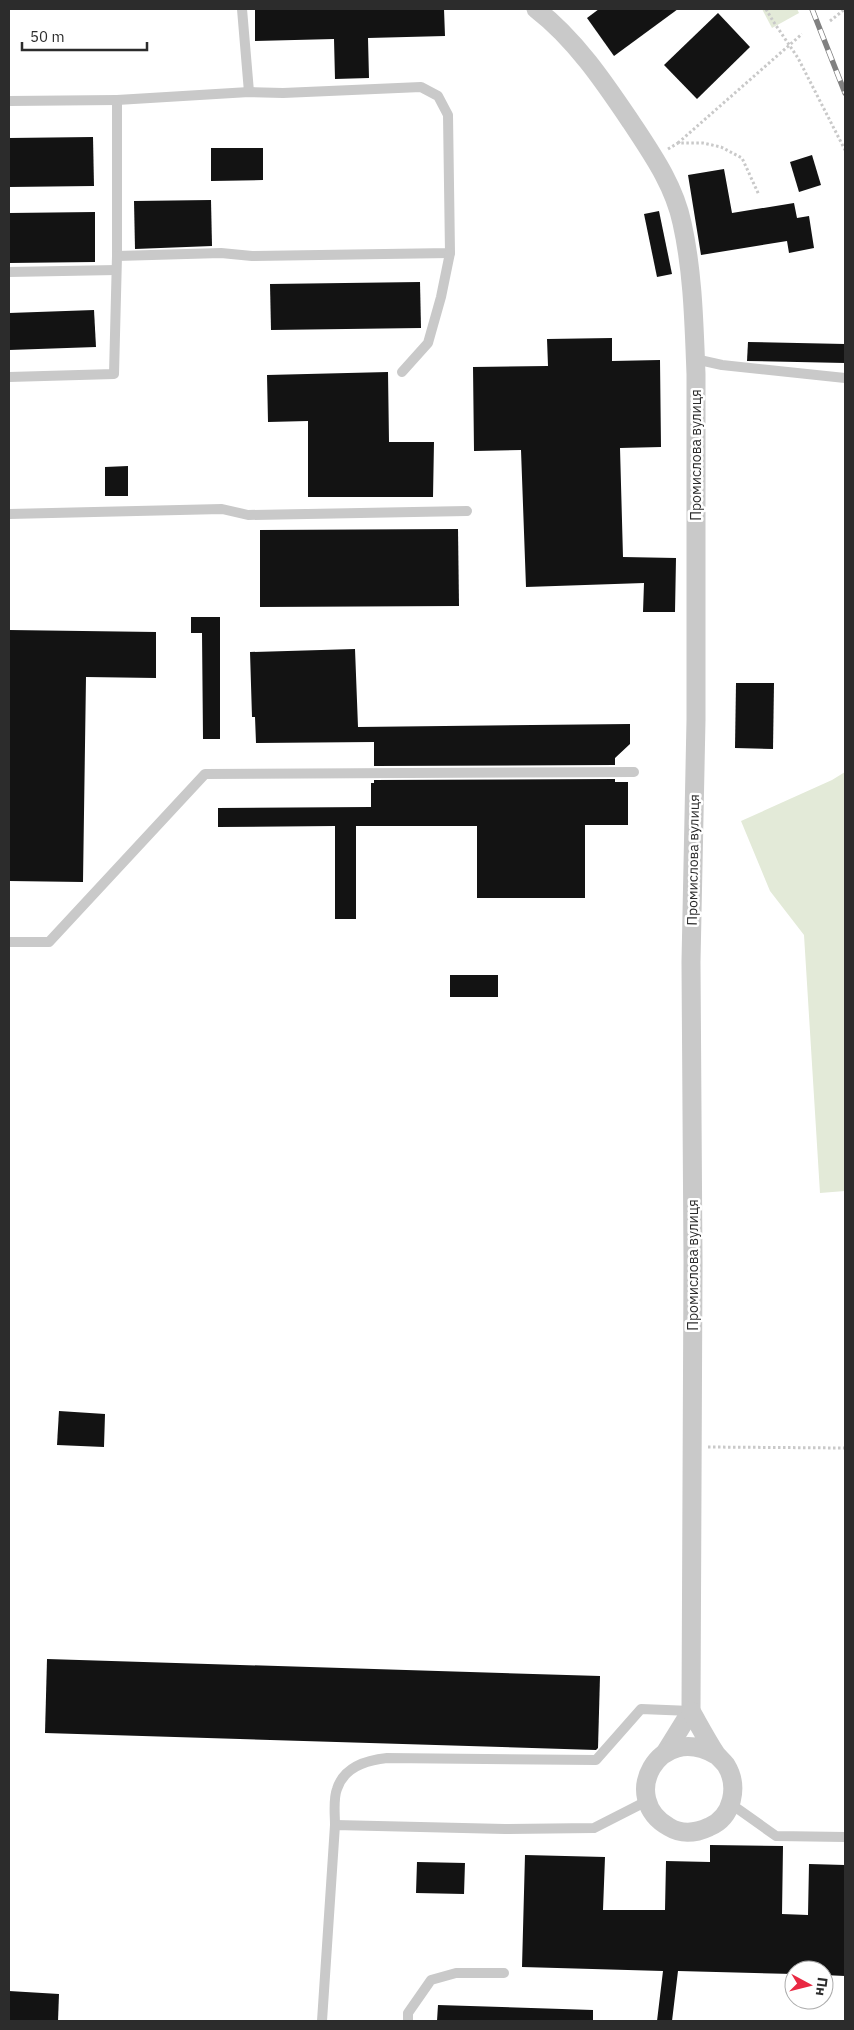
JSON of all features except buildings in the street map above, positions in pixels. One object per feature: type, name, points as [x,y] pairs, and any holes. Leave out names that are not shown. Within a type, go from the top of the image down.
[{"type":"street","name":"Промислова вулиця","points":[[536,9],[562,31],[615,99],[655,157],[667,180],[682,222],[693,313],[695,359],[696,720],[691,962],[693,1447],[691,1711]]},
{"type":"street","points":[[665,1752],[677,1747],[691,1745],[704,1748],[716,1755],[726,1765],[731,1777],[733,1791],[731,1804],[723,1816],[713,1826],[701,1831],[687,1833],[674,1830],[662,1823],[653,1813],[647,1801],[646,1787],[648,1774],[655,1762],[665,1752],[691,1711],[716,1755]]},
{"type":"lane","points":[[242,9],[249,92]]},
{"type":"lane","points":[[9,101],[117,100],[249,92],[421,87],[438,96],[448,115],[450,252],[441,297],[428,343],[402,372]]},
{"type":"lane","points":[[9,377],[114,374],[117,256],[117,100]]},
{"type":"lane","points":[[117,256],[221,254],[252,256],[450,252]]},
{"type":"lane","points":[[9,272],[116,270]]},
{"type":"lane","points":[[695,359],[722,365],[845,378]]},
{"type":"lane","points":[[9,514],[222,509],[248,515],[467,511]]},
{"type":"lane","points":[[9,942],[49,942],[205,774],[634,772]]},
{"type":"lane","points":[[322,2021],[336,1789],[347,1772],[369,1760],[387,1758],[596,1760],[641,1709],[691,1711]]},
{"type":"lane","points":[[335,1825],[594,1828],[647,1801]]},
{"type":"lane","points":[[731,1804],[776,1836],[845,1837]]},
{"type":"lane","points":[[408,2021],[408,2013],[431,1980],[456,1973],[504,1973]]},
{"type":"path","points":[[766,9],[790,45],[845,150]]},
{"type":"path","points":[[830,21],[845,9]]},
{"type":"path","points":[[655,157],[678,143],[802,34]]},
{"type":"path","points":[[678,143],[703,142],[721,146],[742,158],[759,195]]},
{"type":"path","points":[[693,1447],[845,1448]]},
{"type":"green space","points":[[762,9],[797,9],[799,13],[772,28]]},
{"type":"green space","points":[[845,772],[845,1191],[820,1193],[804,935],[770,891],[741,821],[832,780]]},
{"type":"railway","points":[[812,9],[845,93]]}]
